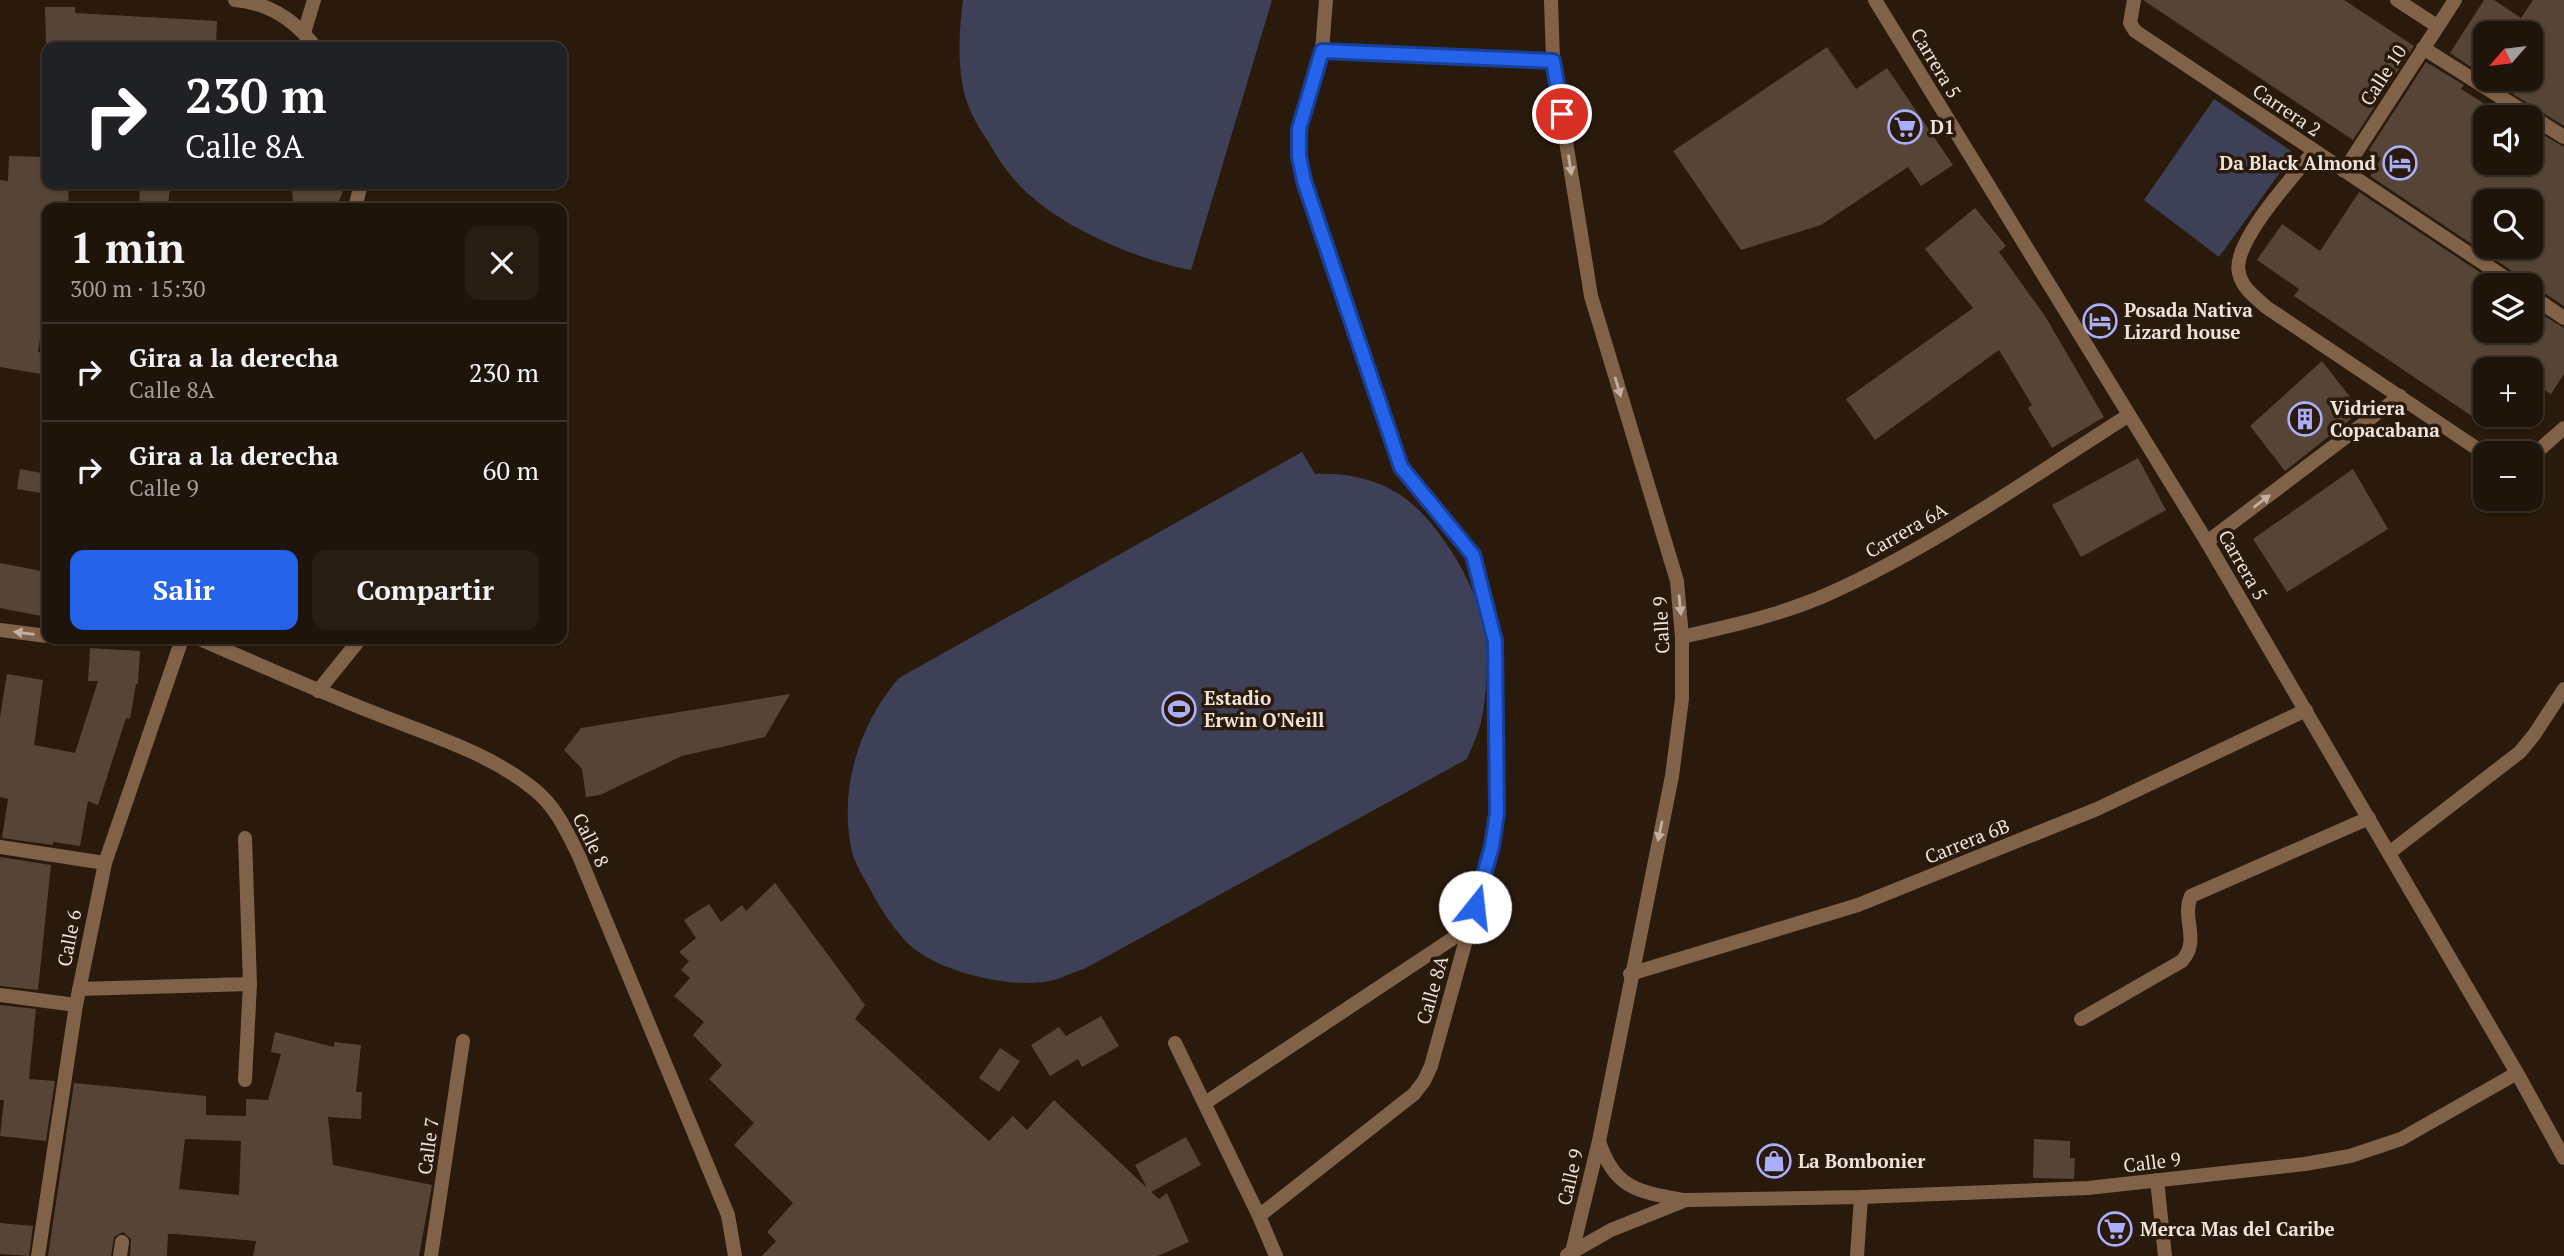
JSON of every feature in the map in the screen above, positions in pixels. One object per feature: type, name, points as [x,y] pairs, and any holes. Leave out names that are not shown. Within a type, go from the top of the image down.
[{"type":"street","points":[[235,0],[257,1],[283,16],[311,42]]},
{"type":"street","points":[[304,33],[314,0]]},
{"type":"street","name":"Calle 8A","points":[[1259,1216],[1413,1094],[1424,1081],[1431,1066],[1470,927],[1492,846],[1497,813],[1495,641],[1473,555],[1401,467],[1304,181],[1299,156],[1299,129],[1322,51],[1326,0]]},
{"type":"street","name":"Calle 9","points":[[1551,0],[1553,61],[1591,296],[1677,581],[1682,637],[1682,699],[1672,776],[1630,974],[1599,1141],[1569,1254]]},
{"type":"street","name":"Carrera 5","points":[[1875,0],[2207,542],[2564,1158]]},
{"type":"street","name":"Carrera 2","points":[[2134,0],[2130,23],[2135,31],[2498,273]]},
{"type":"street","points":[[2397,0],[2437,26]]},
{"type":"street","name":"Calle 10","points":[[2344,171],[2455,0]]},
{"type":"street","points":[[2423,48],[2564,137]]},
{"type":"street","points":[[1322,51],[1553,61]]},
{"type":"street","points":[[2314,151],[2250,233],[2240,251],[2238,270],[2242,283],[2266,307],[2473,446]]},
{"type":"street","points":[[2543,304],[2564,318]]},
{"type":"street","points":[[2207,542],[2400,396]]},
{"type":"street","name":"Carrera 6A","points":[[1682,637],[1735,625],[1824,596],[1910,553],[2129,415]]},
{"type":"street","points":[[2543,447],[2564,429]]},
{"type":"street","points":[[0,630],[42,635]]},
{"type":"street","name":"Calle 6","points":[[38,1256],[76,1005],[105,863],[180,644]]},
{"type":"street","name":"Calle 8","points":[[211,644],[318,691],[465,749],[510,772],[537,791],[563,822],[728,1215],[735,1256]]},
{"type":"street","points":[[318,691],[356,644]]},
{"type":"street","points":[[2389,853],[2520,752],[2564,690]]},
{"type":"street","name":"Carrera 6B","points":[[1630,974],[1858,905],[2097,809],[2306,710]]},
{"type":"street","points":[[2081,1019],[2182,961],[2189,953],[2192,942],[2188,906],[2191,897],[2369,818]]},
{"type":"street","points":[[246,838],[250,984],[246,1080]]},
{"type":"street","points":[[0,846],[105,863]]},
{"type":"street","points":[[1205,1103],[1470,927]]},
{"type":"street","points":[[79,989],[250,984]]},
{"type":"street","points":[[0,995],[76,1005]]},
{"type":"street","name":"Calle 7","points":[[431,1256],[463,1041]]},
{"type":"street","points":[[1175,1044],[1276,1256]]},
{"type":"street","name":"Calle 9","points":[[1569,1254],[1611,1230],[1686,1200],[1861,1197],[2088,1188],[2305,1164],[2350,1156],[2401,1139],[2517,1073]]},
{"type":"street","points":[[1599,1141],[1606,1162],[1625,1183],[1649,1194],[1686,1200]]},
{"type":"street","points":[[2157,1180],[2165,1256]]},
{"type":"street","points":[[1857,1256],[1861,1197]]},
{"type":"shaded area","points":[[963,0],[1272,0],[1191,270],[1144,257],[1095,237],[1049,210],[1029,195],[1010,174],[978,126],[965,96],[960,48]]},
{"type":"shaded area","points":[[2214,99],[2294,153],[2219,257],[2144,200]]},
{"type":"shaded area","name":"Estadio Erwin O'Neill","points":[[1302,452],[1315,474],[1364,479],[1392,490],[1408,501],[1439,533],[1464,574],[1481,615],[1486,656],[1482,719],[1467,759],[1084,969],[1058,979],[1019,983],[980,977],[942,965],[912,947],[884,913],[859,869],[852,853],[848,824],[848,802],[856,757],[873,715],[899,678]]},
{"type":"building","points":[[2143,0],[2344,0],[2414,46],[2353,140]]},
{"type":"building","points":[[2484,0],[2494,0],[2521,18],[2533,0],[2564,0],[2564,126],[2543,113],[2543,105],[2531,105],[2513,94],[2515,91],[2543,91],[2543,21],[2473,21],[2473,68],[2450,53]]},
{"type":"building","points":[[45,7],[75,7],[75,13],[217,21],[216,42],[46,42]]},
{"type":"building","points":[[1827,47],[1856,89],[1887,68],[1953,165],[1921,186],[1908,167],[1821,225],[1741,250],[1673,151]]},
{"type":"building","points":[[2426,62],[2464,85],[2461,89],[2485,104],[2473,105],[2473,175],[2543,175],[2543,135],[2564,147],[2564,306],[2543,292],[2543,273],[2515,273],[2494,259],[2543,259],[2543,189],[2473,189],[2473,245],[2370,176],[2381,158],[2369,150]]},
{"type":"building","points":[[9,156],[42,157],[42,189],[69,189],[68,203],[42,203],[42,328],[38,352],[42,353],[41,374],[0,367],[0,180],[8,181]]},
{"type":"building","points":[[140,189],[170,189],[168,203],[139,203]]},
{"type":"building","points":[[292,189],[344,189],[338,203],[293,203]]},
{"type":"building","points":[[2359,192],[2481,273],[2473,273],[2473,343],[2543,343],[2543,315],[2564,328],[2564,374],[2551,394],[2543,389],[2543,357],[2473,357],[2473,417],[2294,296],[2299,289],[2257,260],[2282,224],[2320,251]]},
{"type":"building","points":[[1975,208],[2006,246],[1999,252],[2045,316],[2104,417],[2052,448],[2028,408],[2032,405],[1999,350],[1875,440],[1846,399],[1973,308],[1925,249]]},
{"type":"building","name":"Vidriera Copacabana","points":[[2322,361],[2361,411],[2285,471],[2250,426]]},
{"type":"building","points":[[2138,458],[2166,510],[2081,557],[2052,505]]},
{"type":"building","points":[[20,469],[42,473],[42,493],[17,489]]},
{"type":"building","points":[[2353,469],[2388,529],[2287,592],[2253,539]]},
{"type":"building","points":[[0,563],[42,571],[42,616],[0,608]]},
{"type":"building","points":[[90,648],[140,651],[138,684],[130,719],[126,718],[98,805],[88,801],[80,846],[2,838],[8,799],[0,797],[0,717],[7,674],[43,680],[34,745],[75,753],[98,681],[88,681]]},
{"type":"building","points":[[790,694],[765,737],[682,756],[600,795],[586,797],[582,769],[564,750],[581,728]]},
{"type":"building","points":[[0,857],[51,865],[38,990],[0,986]]},
{"type":"building","points":[[775,883],[865,1005],[855,1019],[989,1141],[1013,1116],[1027,1130],[1054,1100],[1147,1188],[1135,1165],[1186,1137],[1201,1165],[1151,1192],[1159,1199],[1167,1193],[1189,1242],[1158,1256],[762,1256],[776,1241],[767,1232],[793,1203],[734,1145],[754,1123],[709,1079],[722,1065],[693,1035],[704,1022],[674,996],[690,978],[681,970],[689,961],[679,952],[696,938],[684,920],[709,904],[721,922],[742,905],[746,911]]},
{"type":"building","points":[[0,1005],[36,1009],[29,1079],[55,1081],[46,1141],[0,1136],[4,1100],[0,1100]]},
{"type":"building","points":[[1101,1016],[1119,1046],[1082,1067],[1078,1059],[1050,1076],[1031,1045],[1059,1027],[1066,1036]]},
{"type":"building","points":[[275,1032],[334,1047],[334,1042],[361,1045],[356,1092],[362,1092],[361,1119],[328,1117],[333,1165],[432,1185],[419,1256],[253,1256],[256,1241],[168,1234],[167,1256],[130,1256],[131,1239],[123,1232],[114,1237],[111,1256],[48,1256],[74,1083],[206,1096],[206,1115],[246,1116],[246,1099],[268,1100],[281,1054],[271,1052]],"holes":[[[185,1139],[241,1141],[239,1195],[179,1189]]]},
{"type":"building","points":[[1000,1048],[1020,1061],[999,1092],[979,1078]]},
{"type":"building","points":[[2034,1139],[2070,1141],[2070,1158],[2075,1158],[2074,1179],[2033,1178]]},
{"type":"building","points":[[0,1223],[33,1226],[29,1256],[0,1254]]},
{"type":"place","name":"D1","points":[[1905,127]]},
{"type":"place","name":"Da Black Almond","points":[[2400,163]]},
{"type":"place","name":"Posada Nativa Lizard house","points":[[2100,321]]},
{"type":"place","name":"Vidriera Copacabana","points":[[2305,419]]},
{"type":"place","name":"Estadio Erwin O'Neill","points":[[1179,709]]},
{"type":"place","name":"La Bombonier","points":[[1774,1161]]},
{"type":"place","name":"Merca Mas del Caribe","points":[[2115,1229]]},
{"type":"route","points":[[1475,907],[1492,846],[1497,813],[1495,641],[1473,555],[1401,467],[1304,181],[1299,156],[1299,129],[1322,51],[1553,61],[1562,114]]}]
